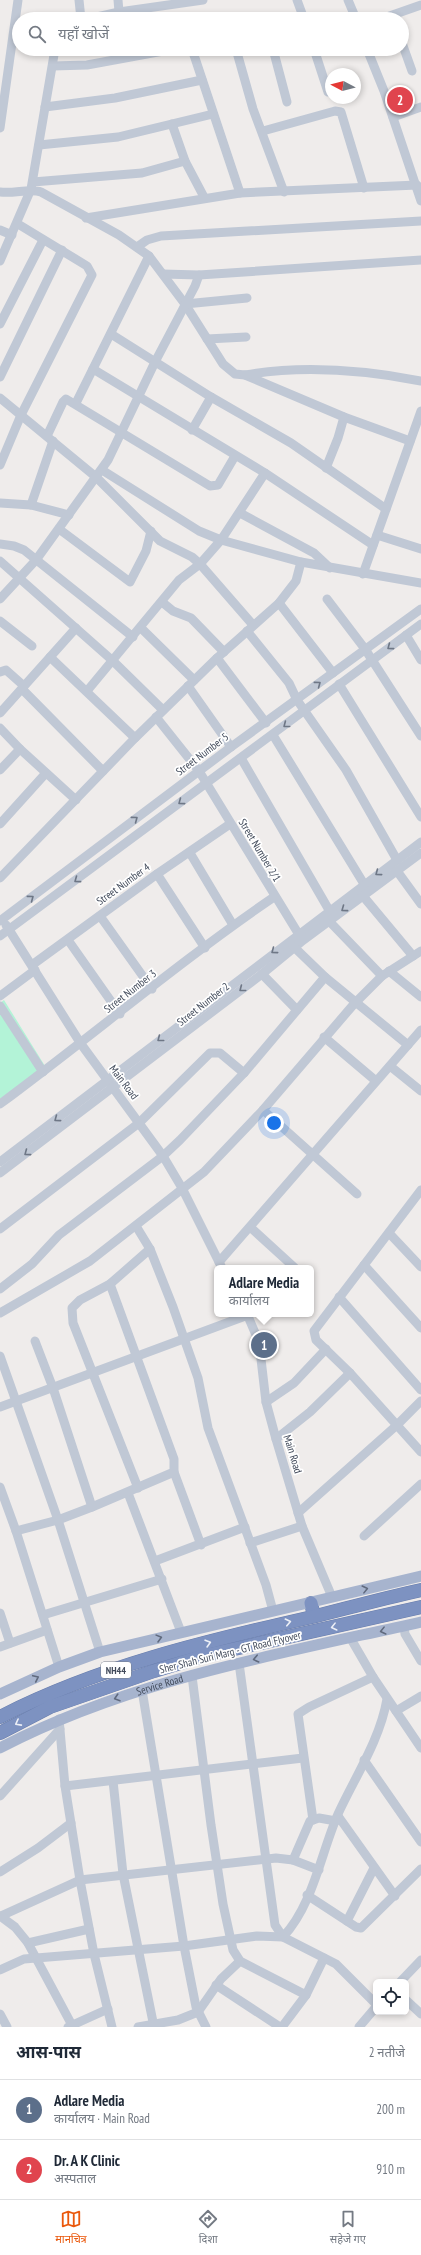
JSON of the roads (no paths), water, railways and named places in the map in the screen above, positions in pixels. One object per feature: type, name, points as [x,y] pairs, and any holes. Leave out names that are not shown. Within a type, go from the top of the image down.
[{"type":"highway","name":"NH44","points":[[314,1616],[421,1590]]},
{"type":"highway","points":[[311,1603],[314,1616]]},
{"type":"highway","name":"Sher Shah Suri Marg - GT Road Flyover","points":[[0,1733],[50,1707],[154,1671],[203,1656],[421,1607]]},
{"type":"highway","name":"Sher Shah Suri Marg - GT Road Flyover","points":[[0,1717],[86,1680],[159,1656],[236,1634],[314,1616]]},
{"type":"main road","points":[[0,1694],[100,1652],[421,1576]]},
{"type":"main road","name":"Service Road","points":[[0,1748],[142,1690],[239,1663],[351,1639],[421,1622]]},
{"type":"street","points":[[16,12],[18,0]]},
{"type":"street","points":[[79,0],[80,12]]},
{"type":"street","points":[[118,0],[119,12],[163,3],[203,0]]},
{"type":"street","points":[[297,0],[301,12]]},
{"type":"street","points":[[348,0],[353,12]]},
{"type":"street","points":[[405,12],[421,5]]},
{"type":"street","points":[[0,128],[12,43]]},
{"type":"street","points":[[0,261],[18,224],[32,186],[54,56]]},
{"type":"street","points":[[53,66],[87,65],[136,56]]},
{"type":"street","points":[[194,56],[240,193]]},
{"type":"street","points":[[238,56],[251,102],[263,131],[284,192]]},
{"type":"street","points":[[275,56],[287,102]]},
{"type":"street","points":[[316,56],[325,83]]},
{"type":"street","points":[[371,56],[418,180],[421,201]]},
{"type":"street","points":[[407,56],[412,71]]},
{"type":"street","points":[[46,106],[115,98],[202,80]]},
{"type":"street","points":[[393,117],[421,107]]},
{"type":"street","points":[[263,131],[339,110],[345,118],[364,188]]},
{"type":"street","points":[[39,145],[118,137],[213,114]]},
{"type":"street","points":[[172,124],[185,161],[204,197]]},
{"type":"street","points":[[0,192],[16,193],[32,186],[142,173],[185,161]]},
{"type":"street","points":[[86,218],[204,197],[240,193],[364,188],[418,180]]},
{"type":"street","points":[[32,186],[86,218],[119,235],[149,256],[185,304],[228,370],[235,374],[245,375],[275,371],[365,372],[421,381]]},
{"type":"street","points":[[137,247],[147,240],[161,236],[421,221]]},
{"type":"street","points":[[0,465],[21,415],[92,275],[90,268],[18,224]]},
{"type":"street","points":[[0,230],[12,235]]},
{"type":"street","points":[[0,324],[43,240]]},
{"type":"street","points":[[0,377],[62,250]]},
{"type":"street","points":[[76,403],[149,256]]},
{"type":"street","points":[[163,274],[199,275],[421,260]]},
{"type":"street","points":[[0,599],[36,560],[99,474],[122,433],[155,362],[195,286],[199,275]]},
{"type":"street","points":[[185,304],[247,298]]},
{"type":"street","points":[[111,334],[211,397],[291,443],[386,509]]},
{"type":"street","points":[[207,339],[246,337]]},
{"type":"street","points":[[93,369],[265,473],[373,545]]},
{"type":"street","points":[[245,375],[344,417],[410,441]]},
{"type":"street","points":[[192,430],[211,397]]},
{"type":"street","points":[[0,398],[50,439],[99,474],[199,531],[221,540],[300,562],[421,583]]},
{"type":"street","points":[[31,505],[50,439],[64,400],[68,399],[210,486],[218,485],[235,456]]},
{"type":"street","points":[[363,574],[421,411]]},
{"type":"street","points":[[326,468],[338,438],[344,417]]},
{"type":"street","points":[[87,691],[141,628],[179,580],[200,564],[221,540],[265,473]]},
{"type":"street","points":[[99,474],[160,541],[192,557],[200,564],[250,628],[289,683],[297,700],[346,770],[397,860]]},
{"type":"street","points":[[0,503],[31,505],[69,515]]},
{"type":"street","points":[[240,513],[314,553],[330,568]]},
{"type":"street","points":[[59,529],[130,582],[146,551],[151,531]]},
{"type":"street","points":[[377,535],[421,549]]},
{"type":"street","points":[[0,544],[19,547],[133,637]]},
{"type":"street","name":"Street Number 2/1","points":[[0,561],[113,661],[160,714],[199,771],[274,897],[301,937]]},
{"type":"street","points":[[0,878],[135,738],[220,655],[279,603],[296,581],[300,562]]},
{"type":"street","points":[[328,600],[366,649],[421,736]]},
{"type":"street","points":[[162,602],[173,611],[191,618],[220,655],[266,723]]},
{"type":"street","points":[[279,603],[333,672]]},
{"type":"street","name":"Street Number 5","points":[[1,918],[231,747],[421,609]]},
{"type":"street","points":[[0,621],[32,646]]},
{"type":"street","points":[[0,936],[421,624]]},
{"type":"street","points":[[0,713],[76,628]]},
{"type":"street","points":[[141,628],[191,683],[231,747]]},
{"type":"street","points":[[406,635],[421,660]]},
{"type":"street","points":[[50,657],[135,738]]},
{"type":"street","points":[[0,672],[6,670],[103,771]]},
{"type":"street","points":[[339,684],[421,817]]},
{"type":"street","points":[[0,728],[20,749],[76,800]]},
{"type":"street","points":[[273,735],[364,884]]},
{"type":"street","points":[[0,770],[20,749]]},
{"type":"street","points":[[241,758],[330,910]]},
{"type":"street","points":[[0,824],[46,773]]},
{"type":"street","name":"Street Number 4","points":[[0,996],[34,967],[100,916],[157,874],[190,854],[230,824]]},
{"type":"street","points":[[0,1162],[111,1084],[301,937],[330,910],[421,842]]},
{"type":"street","name":"Street Number 2","points":[[0,1173],[111,1084],[262,974],[294,947],[301,937],[329,921],[421,853]]},
{"type":"street","points":[[190,854],[233,925]]},
{"type":"street","points":[[397,871],[421,904]]},
{"type":"street","points":[[157,874],[205,948]]},
{"type":"street","points":[[0,1313],[90,1261],[204,1172],[263,1110],[324,1037],[354,1004],[386,973],[418,954],[363,896]]},
{"type":"street","name":"Street Number 3","points":[[0,1104],[81,1044],[233,925],[274,897]]},
{"type":"street","points":[[100,916],[152,989]]},
{"type":"street","name":"Main Road","points":[[1,918],[34,967],[81,1044],[163,1156],[182,1188],[221,1265]]},
{"type":"street","points":[[329,921],[386,973],[421,997]]},
{"type":"street","points":[[68,940],[120,1014]]},
{"type":"street","points":[[294,947],[354,1004],[408,1045]]},
{"type":"street","points":[[262,974],[298,1010]]},
{"type":"street","points":[[0,1290],[32,1264],[59,1235],[163,1156],[244,1073],[325,977]]},
{"type":"street","points":[[0,1006],[43,1072]]},
{"type":"street","points":[[221,1265],[250,1227],[313,1152],[421,1030]]},
{"type":"street","points":[[324,1037],[376,1081]]},
{"type":"street","points":[[0,1229],[139,1123],[210,1053],[220,1053],[244,1073]]},
{"type":"street","points":[[390,1066],[421,1092]]},
{"type":"street","points":[[263,1110],[313,1152],[357,1194]]},
{"type":"street","points":[[421,1190],[314,1331],[316,1340],[350,1373],[421,1452]]},
{"type":"street","points":[[414,1199],[421,1206]]},
{"type":"street","points":[[136,1226],[150,1249],[198,1378],[208,1428],[245,1526],[273,1611]]},
{"type":"street","points":[[250,1227],[292,1265]]},
{"type":"street","points":[[389,1233],[421,1267]]},
{"type":"street","points":[[138,1488],[73,1322],[72,1308],[80,1300],[110,1284],[150,1249]]},
{"type":"street","points":[[364,1265],[421,1328]]},
{"type":"street","points":[[110,1284],[138,1356],[174,1459],[174,1472],[201,1545]]},
{"type":"street","points":[[339,1297],[421,1390]]},
{"type":"street","points":[[0,1407],[243,1317]]},
{"type":"street","name":"Main Road","points":[[249,1317],[259,1342],[266,1402],[276,1439],[302,1526],[332,1597]]},
{"type":"street","points":[[35,1341],[53,1388],[92,1507]]},
{"type":"street","points":[[266,1402],[294,1383],[326,1349]]},
{"type":"street","points":[[0,1356],[58,1520],[100,1652]]},
{"type":"street","points":[[276,1439],[310,1412],[350,1373]]},
{"type":"street","points":[[298,1513],[397,1425],[421,1401]]},
{"type":"street","points":[[16,1531],[58,1520],[128,1493],[174,1472]]},
{"type":"street","points":[[364,1536],[421,1484]]},
{"type":"street","points":[[0,1487],[16,1531],[59,1668]]},
{"type":"street","points":[[128,1493],[181,1632]]},
{"type":"street","points":[[0,1517],[10,1516]]},
{"type":"street","points":[[155,1561],[201,1545],[245,1526]]},
{"type":"street","points":[[250,1543],[302,1526]]},
{"type":"street","points":[[43,1615],[85,1601],[162,1579]]},
{"type":"street","points":[[0,1613],[10,1643]]},
{"type":"street","points":[[404,1626],[405,1634],[421,1661]]},
{"type":"street","points":[[0,1647],[47,1630]]},
{"type":"street","points":[[351,1639],[387,1699],[421,1748]]},
{"type":"street","points":[[239,1663],[275,1925],[283,1937]]},
{"type":"street","points":[[192,1676],[218,1864],[230,1939],[235,1955],[240,1961],[306,1995]]},
{"type":"street","points":[[312,1820],[298,1721],[300,1712],[373,1677]]},
{"type":"street","points":[[142,1690],[184,1946],[198,2012],[206,2027]]},
{"type":"street","points":[[396,1711],[421,1696]]},
{"type":"street","points":[[283,1937],[291,1929],[319,1870],[337,1819],[379,1729],[387,1699]]},
{"type":"street","points":[[60,1724],[65,1786],[80,1880],[94,1954],[112,2027]]},
{"type":"street","points":[[0,1796],[60,1724]]},
{"type":"street","points":[[65,1786],[303,1758]]},
{"type":"street","points":[[364,1760],[421,1842]]},
{"type":"street","points":[[113,1780],[123,1874],[137,1950],[154,2025]]},
{"type":"street","points":[[293,1860],[306,1828],[312,1820],[319,1818],[337,1819],[395,1896]]},
{"type":"street","points":[[0,1872],[38,1848],[72,1823]]},
{"type":"street","points":[[108,2009],[71,2026],[28,1943],[14,1927],[0,1916],[80,1880],[267,1859],[293,1860],[319,1870]]},
{"type":"street","points":[[347,1921],[374,1868]]},
{"type":"street","points":[[307,1896],[356,1927],[364,1927],[421,1869]]},
{"type":"street","points":[[28,1943],[89,1929]]},
{"type":"street","points":[[0,1970],[20,1961],[35,1959],[184,1946],[257,1936],[283,1937],[324,1958],[344,1971],[373,2003]]},
{"type":"street","points":[[216,1985],[281,2027],[306,1995],[324,1958]]},
{"type":"street","points":[[403,1979],[421,1960]]},
{"type":"street","points":[[138,2027],[178,2020],[198,2012],[216,1985],[240,1961]]},
{"type":"street","points":[[409,2003],[421,2014]]},
{"type":"street","points":[[359,2027],[373,2010]]},
{"type":"street","points":[[0,2014],[7,2027]]},
{"type":"place","name":"Dr. A K Clinic","points":[[400,100]]},
{"type":"place","name":"Adlare Media","points":[[264,1345]]}]
